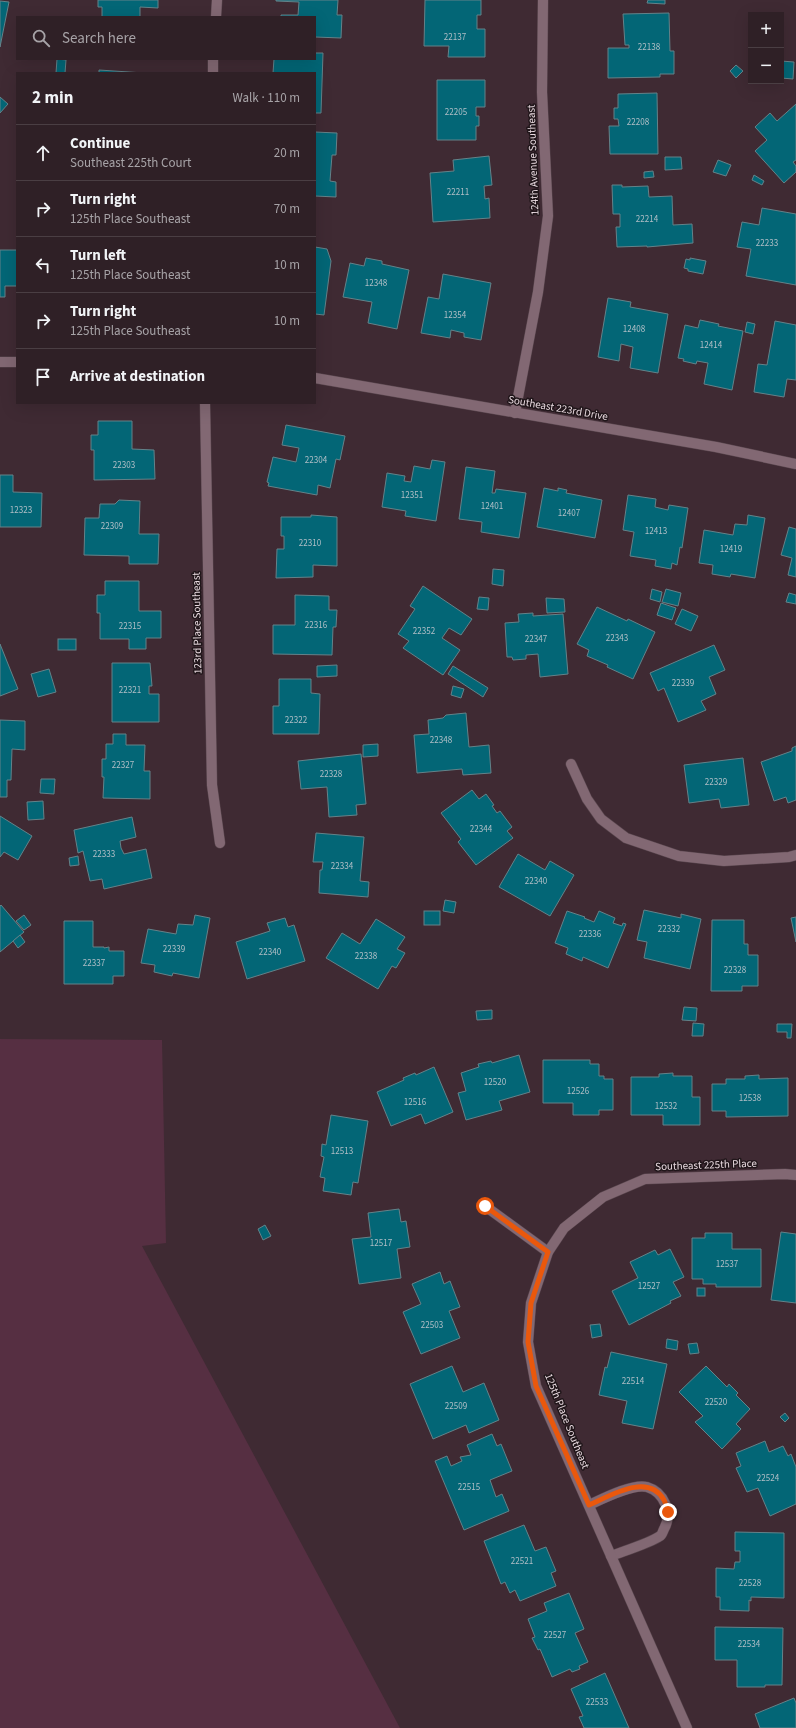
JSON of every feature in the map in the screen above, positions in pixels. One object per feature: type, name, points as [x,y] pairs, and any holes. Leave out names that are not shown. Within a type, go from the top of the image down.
[{"type":"street","points":[[216,0],[216,16]]},
{"type":"street","name":"124th Avenue Southeast","points":[[515,413],[538,292],[548,216],[542,92],[543,0]]},
{"type":"street","points":[[213,72],[214,60]]},
{"type":"street","points":[[0,362],[16,362]]},
{"type":"street","name":"Southeast 223rd Drive","points":[[316,378],[708,446],[796,464]]},
{"type":"street","name":"123rd Place Southeast","points":[[205,404],[212,785],[220,842]]},
{"type":"street","points":[[571,764],[587,799],[601,819],[626,838],[679,856],[724,861],[789,857],[796,855]]},
{"type":"street","name":"Southeast 225th Place","points":[[548,1252],[564,1228],[602,1197],[645,1179],[784,1174],[796,1175]]},
{"type":"street","points":[[485,1206],[548,1252]]},
{"type":"street","name":"125th Place Southeast","points":[[548,1252],[531,1303],[528,1342],[536,1386],[687,1728]]},
{"type":"street","points":[[589,1505],[630,1488],[646,1486],[664,1500],[668,1512],[667,1523],[661,1536],[611,1556]]},
{"type":"shaded area","points":[[0,1039],[162,1040],[166,1243],[142,1246],[400,1728],[0,1728]]},
{"type":"building","points":[[98,0],[158,0],[158,8],[140,7],[140,16],[102,16],[102,7],[98,7]]},
{"type":"building","points":[[338,0],[337,15],[342,15],[341,38],[316,37],[316,16],[281,16],[298,15],[299,2],[276,1]]},
{"type":"building","points":[[425,0],[481,0],[481,15],[477,15],[477,29],[485,29],[485,57],[448,57],[449,46],[424,46]]},
{"type":"building","points":[[648,0],[665,0],[665,4],[647,3]]},
{"type":"building","points":[[0,1],[9,2],[0,47]]},
{"type":"building","points":[[669,13],[670,51],[674,51],[674,74],[660,74],[660,77],[608,78],[608,48],[629,48],[629,45],[625,45],[623,14]]},
{"type":"building","points":[[316,53],[323,53],[321,113],[316,113],[316,72],[273,72],[274,60],[316,60]]},
{"type":"building","points":[[57,60],[66,60],[65,72],[56,72]]},
{"type":"building","points":[[784,61],[794,62],[793,79],[784,78]]},
{"type":"building","points":[[736,65],[743,71],[736,78],[730,71]]},
{"type":"building","points":[[99,70],[129,72],[99,72]]},
{"type":"building","points":[[437,80],[485,80],[485,107],[476,107],[476,116],[479,116],[479,126],[476,126],[476,140],[437,140]]},
{"type":"building","points":[[657,93],[658,154],[610,154],[609,126],[619,126],[618,119],[614,119],[614,108],[618,108],[618,94]]},
{"type":"building","points":[[0,97],[8,104],[0,113]]},
{"type":"building","points":[[796,104],[796,160],[793,162],[796,166],[796,172],[784,183],[755,151],[767,140],[755,127],[770,113],[777,121]]},
{"type":"building","points":[[316,132],[337,133],[336,155],[332,155],[330,181],[336,182],[336,197],[316,196]]},
{"type":"building","points":[[489,156],[492,185],[484,186],[485,199],[489,198],[490,218],[433,222],[430,173],[454,171],[453,160]]},
{"type":"building","points":[[665,157],[681,157],[682,169],[665,170]]},
{"type":"building","points":[[718,160],[731,165],[726,176],[713,172]]},
{"type":"building","points":[[653,171],[654,177],[644,178],[644,172]]},
{"type":"building","points":[[754,175],[764,181],[762,185],[752,180]]},
{"type":"building","points":[[612,185],[622,185],[622,187],[648,186],[649,197],[672,196],[673,225],[692,224],[693,243],[647,247],[617,247],[616,227],[620,227],[620,214],[613,214]]},
{"type":"building","points":[[762,208],[796,214],[796,285],[746,276],[751,249],[737,247],[742,222],[759,225]]},
{"type":"building","points":[[316,247],[327,249],[331,261],[324,315],[316,314]]},
{"type":"building","points":[[0,250],[16,250],[16,286],[5,286],[5,297],[0,297]]},
{"type":"building","points":[[366,258],[382,261],[382,264],[409,270],[397,329],[368,323],[372,302],[343,297],[350,263],[364,266]]},
{"type":"building","points":[[690,258],[706,261],[703,274],[688,271],[688,269],[684,268],[686,259],[690,260]]},
{"type":"building","points":[[443,274],[491,283],[481,340],[464,337],[464,333],[451,330],[450,338],[421,333],[428,297],[439,299]]},
{"type":"building","points":[[608,298],[631,302],[630,307],[668,314],[658,373],[630,368],[633,347],[621,344],[619,361],[598,357]]},
{"type":"building","points":[[700,320],[719,324],[718,326],[743,331],[732,390],[704,384],[708,363],[697,361],[696,364],[683,361],[684,359],[678,358],[685,325],[698,328]]},
{"type":"building","points":[[775,321],[796,325],[796,380],[787,379],[784,397],[754,392],[758,364],[767,365]]},
{"type":"building","points":[[747,322],[755,324],[753,334],[745,332]]},
{"type":"building","points":[[98,421],[132,421],[132,449],[154,450],[155,479],[94,480],[94,450],[91,450],[91,435],[98,435]]},
{"type":"building","points":[[286,425],[345,436],[340,460],[336,459],[330,488],[318,485],[317,495],[268,486],[269,483],[267,482],[273,457],[296,462],[299,448],[282,445]]},
{"type":"building","points":[[432,460],[445,462],[436,521],[405,516],[406,511],[382,507],[387,473],[405,476],[404,481],[411,482],[414,466],[430,469]]},
{"type":"building","points":[[466,467],[495,471],[492,493],[495,493],[496,489],[526,493],[519,538],[481,532],[482,522],[459,519]]},
{"type":"building","points":[[0,475],[13,475],[13,492],[42,493],[41,527],[0,527]]},
{"type":"building","points":[[544,488],[558,491],[558,488],[567,490],[566,493],[602,500],[595,538],[537,527]]},
{"type":"building","points":[[628,495],[656,499],[655,507],[668,510],[669,505],[688,508],[682,548],[680,547],[677,565],[672,563],[671,569],[655,566],[656,560],[630,556],[634,532],[623,530]]},
{"type":"building","points":[[119,500],[140,501],[139,534],[159,534],[158,564],[129,564],[129,556],[84,555],[85,518],[99,518],[100,504],[115,504]]},
{"type":"building","points":[[311,515],[337,517],[337,566],[313,565],[313,577],[276,578],[277,549],[284,549],[284,536],[281,536],[281,517],[311,517]]},
{"type":"building","points":[[748,515],[765,518],[755,578],[731,574],[730,577],[712,574],[713,565],[699,563],[704,530],[733,535],[735,524],[747,525]]},
{"type":"building","points":[[789,527],[796,529],[796,577],[788,575],[792,558],[781,555]]},
{"type":"building","points":[[493,569],[504,570],[503,586],[492,584]]},
{"type":"building","points":[[105,581],[139,581],[139,611],[161,611],[161,638],[146,638],[146,649],[129,649],[129,639],[100,639],[100,613],[97,613],[97,595],[105,595]]},
{"type":"building","points":[[423,586],[472,619],[461,635],[449,628],[442,638],[460,650],[443,675],[403,648],[409,641],[398,634],[415,609],[410,606]]},
{"type":"building","points":[[652,589],[662,592],[660,602],[650,599]]},
{"type":"building","points":[[666,589],[681,593],[678,606],[662,602]]},
{"type":"building","points":[[789,593],[796,595],[796,604],[786,602]]},
{"type":"building","points":[[295,595],[329,596],[329,610],[337,610],[336,627],[333,627],[332,655],[273,654],[273,625],[295,625]]},
{"type":"building","points":[[479,597],[489,598],[488,610],[477,609]]},
{"type":"building","points":[[546,598],[564,599],[565,612],[547,613]]},
{"type":"building","points":[[661,603],[676,608],[672,620],[657,615]]},
{"type":"building","points":[[597,607],[627,621],[628,619],[655,632],[633,679],[607,667],[608,665],[587,656],[589,650],[577,644]]},
{"type":"building","points":[[682,609],[698,616],[691,631],[675,624]]},
{"type":"building","points":[[533,613],[533,616],[563,614],[568,674],[540,677],[538,654],[526,655],[526,659],[513,660],[512,657],[507,657],[505,623],[519,622],[518,614]]},
{"type":"building","points":[[58,639],[76,639],[76,650],[58,650]]},
{"type":"building","points":[[0,644],[18,689],[0,696]]},
{"type":"building","points":[[714,645],[725,670],[709,677],[716,694],[701,701],[706,710],[678,722],[664,688],[658,691],[650,673]]},
{"type":"building","points":[[112,663],[150,663],[152,686],[149,686],[149,694],[159,694],[159,722],[112,722]]},
{"type":"building","points":[[337,665],[337,676],[317,677],[317,666]]},
{"type":"building","points":[[453,666],[488,688],[483,697],[448,674]]},
{"type":"building","points":[[49,669],[56,692],[38,697],[31,674]]},
{"type":"building","points":[[279,679],[311,679],[311,693],[320,694],[319,734],[273,734],[273,706],[279,706]]},
{"type":"building","points":[[453,686],[464,689],[461,698],[451,695]]},
{"type":"building","points":[[466,713],[469,747],[489,745],[491,773],[463,775],[462,769],[417,773],[414,735],[429,734],[428,720],[443,718],[446,715]]},
{"type":"building","points":[[0,720],[25,721],[25,750],[12,749],[11,780],[7,780],[7,797],[0,797]]},
{"type":"building","points":[[113,734],[126,734],[126,745],[145,745],[144,771],[150,771],[150,799],[103,798],[104,777],[102,777],[102,759],[106,759],[106,744],[113,744]]},
{"type":"building","points":[[378,744],[378,756],[363,757],[363,745]]},
{"type":"building","points":[[796,746],[796,800],[788,803],[786,797],[774,801],[761,762],[792,751],[792,748]]},
{"type":"building","points":[[361,754],[366,804],[356,805],[357,815],[329,817],[327,787],[301,789],[298,761]]},
{"type":"building","points":[[743,758],[749,805],[721,808],[719,799],[689,803],[684,765]]},
{"type":"building","points":[[41,779],[55,779],[54,794],[40,793]]},
{"type":"building","points":[[472,790],[479,799],[486,794],[494,805],[492,806],[497,813],[500,811],[512,827],[507,831],[513,838],[476,865],[458,842],[461,839],[441,813]]},
{"type":"building","points":[[43,801],[44,819],[28,820],[27,802]]},
{"type":"building","points":[[0,816],[32,836],[18,860],[4,852],[0,857]]},
{"type":"building","points":[[132,817],[136,837],[120,841],[121,848],[124,854],[146,849],[152,878],[104,889],[102,879],[90,881],[83,851],[78,853],[74,830]]},
{"type":"building","points":[[316,833],[364,837],[360,881],[369,882],[368,897],[319,893],[320,870],[322,870],[323,862],[313,862]]},
{"type":"building","points":[[518,854],[545,870],[550,861],[574,875],[550,916],[499,887]]},
{"type":"building","points":[[78,856],[79,865],[70,866],[69,858]]},
{"type":"building","points":[[445,900],[456,902],[454,913],[443,911]]},
{"type":"building","points":[[1,905],[24,932],[0,952],[0,906]]},
{"type":"building","points":[[644,910],[681,918],[681,914],[701,919],[690,969],[644,958],[647,942],[637,940]]},
{"type":"building","points":[[424,911],[440,911],[440,925],[424,925]]},
{"type":"building","points":[[567,911],[585,917],[584,918],[594,922],[599,911],[615,918],[613,923],[622,926],[623,923],[626,924],[608,968],[583,957],[582,961],[566,954],[568,948],[555,943]]},
{"type":"building","points":[[24,915],[31,925],[24,930],[16,921]]},
{"type":"building","points":[[195,915],[210,918],[199,978],[173,973],[172,976],[154,972],[155,965],[141,963],[148,929],[176,934],[178,924],[193,925]]},
{"type":"building","points":[[796,917],[796,942],[791,918]]},
{"type":"building","points":[[285,918],[288,927],[294,925],[305,961],[247,979],[236,942],[270,931],[267,923]]},
{"type":"building","points":[[376,919],[405,937],[397,949],[405,953],[396,968],[392,966],[378,989],[326,958],[342,933],[360,944]]},
{"type":"building","points":[[712,920],[744,920],[744,944],[748,944],[748,955],[758,955],[758,986],[742,986],[742,991],[711,991]]},
{"type":"building","points":[[64,921],[93,921],[93,947],[109,947],[109,951],[124,951],[124,976],[113,976],[113,984],[64,984]]},
{"type":"building","points":[[20,935],[25,942],[18,948],[13,941]]},
{"type":"building","points":[[684,1007],[697,1008],[696,1021],[682,1020]]},
{"type":"building","points":[[492,1010],[492,1019],[477,1020],[476,1011]]},
{"type":"building","points":[[693,1023],[704,1024],[703,1036],[692,1036]]},
{"type":"building","points":[[777,1024],[792,1024],[791,1038],[787,1038],[787,1032],[777,1032]]},
{"type":"building","points":[[519,1055],[530,1092],[499,1101],[502,1110],[466,1120],[458,1093],[466,1091],[461,1073],[479,1067],[478,1064],[491,1061],[492,1063]]},
{"type":"building","points":[[543,1060],[590,1060],[590,1064],[599,1064],[599,1076],[604,1076],[604,1079],[613,1079],[613,1110],[599,1110],[599,1115],[573,1115],[573,1103],[543,1103]]},
{"type":"building","points":[[434,1067],[453,1112],[425,1124],[421,1114],[391,1126],[377,1092],[404,1080],[403,1078],[415,1073],[416,1075]]},
{"type":"building","points":[[673,1073],[673,1076],[692,1076],[692,1097],[700,1097],[700,1125],[663,1125],[663,1115],[631,1115],[631,1077],[659,1077],[659,1074]]},
{"type":"building","points":[[759,1075],[759,1079],[788,1078],[788,1116],[726,1117],[726,1111],[712,1111],[712,1084],[726,1084],[726,1079],[745,1079],[745,1076]]},
{"type":"building","points":[[331,1115],[368,1121],[358,1183],[353,1182],[351,1195],[323,1191],[325,1178],[320,1177],[324,1157],[321,1156],[322,1144],[326,1145]]},
{"type":"building","points":[[399,1209],[401,1222],[406,1221],[410,1247],[397,1249],[401,1278],[359,1284],[352,1239],[371,1237],[368,1213]]},
{"type":"building","points":[[265,1225],[271,1236],[263,1240],[258,1229]]},
{"type":"building","points":[[781,1232],[796,1234],[796,1303],[771,1300]]},
{"type":"building","points":[[705,1233],[732,1233],[732,1249],[761,1249],[761,1287],[716,1287],[716,1284],[703,1284],[703,1279],[692,1279],[692,1238],[705,1238]]},
{"type":"building","points":[[670,1249],[684,1277],[673,1282],[681,1296],[670,1301],[671,1303],[629,1325],[612,1291],[638,1278],[630,1262],[655,1250],[658,1255]]},
{"type":"building","points":[[440,1272],[444,1284],[450,1281],[460,1307],[449,1311],[460,1338],[421,1354],[403,1312],[421,1304],[412,1284]]},
{"type":"building","points":[[697,1288],[705,1288],[705,1296],[697,1296]]},
{"type":"building","points":[[600,1324],[602,1336],[592,1338],[590,1325]]},
{"type":"building","points":[[667,1339],[678,1341],[677,1350],[666,1348]]},
{"type":"building","points":[[697,1343],[699,1353],[690,1354],[688,1344]]},
{"type":"building","points":[[611,1352],[667,1364],[653,1429],[622,1423],[627,1401],[599,1395],[605,1367],[607,1368]]},
{"type":"building","points":[[452,1366],[463,1392],[484,1383],[499,1420],[469,1433],[466,1425],[433,1439],[410,1384]]},
{"type":"building","points":[[706,1366],[727,1387],[729,1384],[738,1393],[736,1395],[750,1409],[736,1424],[741,1429],[722,1449],[695,1422],[703,1416],[679,1392]]},
{"type":"building","points":[[785,1413],[789,1418],[785,1422],[780,1417]]},
{"type":"building","points":[[492,1434],[497,1446],[501,1444],[512,1471],[490,1480],[496,1497],[502,1494],[509,1511],[464,1530],[435,1461],[447,1456],[451,1466],[462,1461],[460,1457],[471,1455],[467,1445]]},
{"type":"building","points":[[765,1441],[769,1452],[783,1446],[788,1456],[791,1454],[796,1467],[796,1504],[770,1516],[758,1488],[747,1492],[736,1468],[741,1466],[736,1453]]},
{"type":"building","points":[[524,1525],[535,1551],[546,1547],[556,1571],[551,1573],[556,1586],[520,1601],[515,1590],[510,1593],[505,1582],[501,1584],[484,1541]]},
{"type":"building","points":[[735,1532],[784,1533],[784,1598],[751,1597],[751,1601],[749,1600],[749,1611],[720,1610],[720,1597],[716,1597],[716,1568],[734,1569],[735,1562],[740,1562],[740,1551],[735,1551]]},
{"type":"building","points":[[569,1593],[584,1629],[575,1633],[588,1662],[579,1666],[580,1669],[572,1672],[570,1669],[552,1677],[540,1649],[538,1650],[532,1638],[535,1637],[528,1619],[547,1611],[544,1603]]},
{"type":"building","points":[[715,1627],[783,1628],[782,1685],[765,1685],[765,1687],[737,1687],[737,1660],[715,1660]]},
{"type":"building","points":[[605,1673],[629,1728],[584,1728],[579,1717],[583,1716],[571,1689]]},
{"type":"building","points":[[794,1698],[796,1703],[796,1728],[760,1728],[755,1714]]},
{"type":"route","points":[[485,1206],[548,1252],[531,1303],[528,1342],[536,1386],[589,1505],[630,1488],[646,1486],[664,1500],[668,1512]]}]
